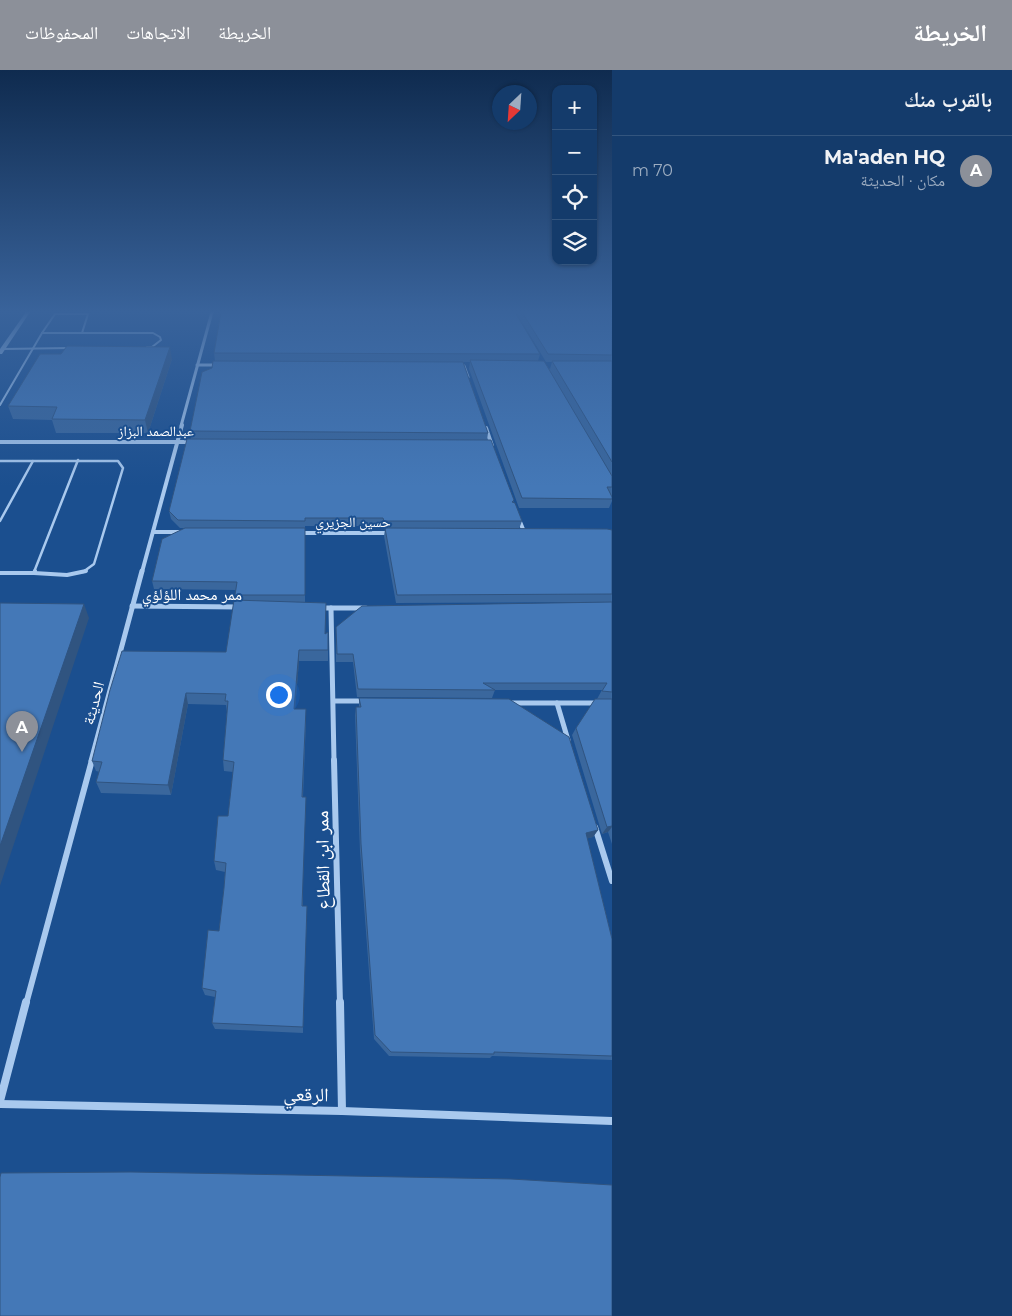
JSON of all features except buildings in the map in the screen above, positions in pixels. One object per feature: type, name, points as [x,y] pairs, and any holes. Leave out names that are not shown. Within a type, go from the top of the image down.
[{"type":"street","name":"الحديثة","points":[[0,1102],[196,370]]},
{"type":"street","points":[[465,370],[470,383]]},
{"type":"street","points":[[486,426],[495,453]]},
{"type":"street","name":"عبدالصمد البزاز","points":[[0,442],[196,442]]},
{"type":"street","points":[[482,444],[492,444]]},
{"type":"street","points":[[518,516],[525,534]]},
{"type":"street","points":[[153,532],[192,532]]},
{"type":"street","name":"حسين الجزيري","points":[[290,533],[398,533]]},
{"type":"street","points":[[515,534],[534,534]]},
{"type":"street","name":"ممر محمد اللؤلؤي","points":[[132,606],[241,607]]},
{"type":"street","points":[[311,608],[370,608]]},
{"type":"street","name":"ممر ابن القطاع","points":[[331,608],[342,1111]]},
{"type":"street","points":[[334,701],[372,701]]},
{"type":"street","points":[[498,702],[612,703]]},
{"type":"street","points":[[557,703],[571,750]]},
{"type":"street","points":[[592,816],[612,881]]},
{"type":"street","name":"الرقعي","points":[[0,1102],[342,1111],[612,1122]]},
{"type":"lane","points":[[0,404],[19,370]]},
{"type":"lane","points":[[0,460],[110,460],[118,461],[123,468],[94,564],[90,570],[80,574],[0,573]]},
{"type":"lane","points":[[34,573],[78,460]]},
{"type":"lane","points":[[0,521],[33,461]]},
{"type":"place","name":"Ma'aden HQ","points":[[22,752]]}]
